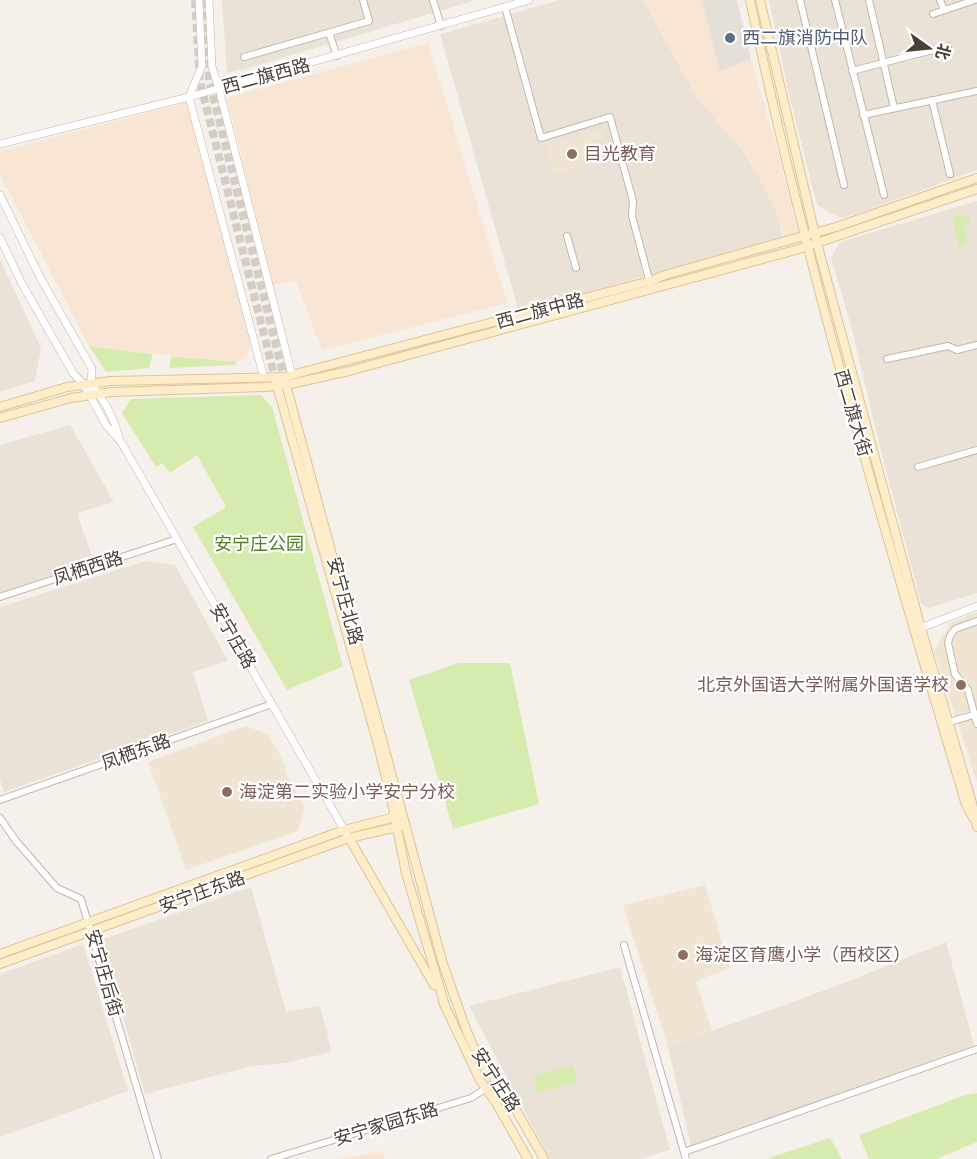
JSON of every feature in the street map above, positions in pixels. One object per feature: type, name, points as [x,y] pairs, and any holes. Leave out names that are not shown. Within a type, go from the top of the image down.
[{"type":"main road","name":"西二旗大街","points":[[750,0],[807,246],[918,629],[949,722],[976,824]]},
{"type":"main road","name":"西二旗大街","points":[[760,0],[814,233],[966,805],[976,824]]},
{"type":"main road","name":"西二旗中路","points":[[651,285],[665,275],[805,236],[977,178]]},
{"type":"main road","name":"西二旗中路","points":[[0,418],[71,398],[283,380],[349,370],[651,285],[807,246],[977,189]]},
{"type":"main road","name":"西二旗中路","points":[[0,407],[67,387],[110,381],[264,378],[283,380]]},
{"type":"main road","name":"安宁庄北路","points":[[283,380],[401,826]]},
{"type":"main road","name":"安宁庄东路","points":[[0,964],[90,927],[399,816]]},
{"type":"main road","name":"安宁庄东路","points":[[347,834],[401,826]]},
{"type":"main road","name":"安宁庄路","points":[[401,826],[406,873],[445,1006]]},
{"type":"main road","name":"安宁庄路","points":[[401,826],[450,986],[472,1043],[483,1064],[508,1096],[544,1159]]},
{"type":"main road","name":"安宁庄路","points":[[347,834],[445,1006],[468,1058],[528,1159]]},
{"type":"main road","name":"安宁庄东路","points":[[0,954],[90,927]]},
{"type":"street","points":[[199,0],[202,66],[189,97],[264,378]]},
{"type":"street","points":[[209,0],[212,67],[219,89],[283,380]]},
{"type":"street","points":[[244,57],[369,21],[363,0]]},
{"type":"street","points":[[433,0],[441,26]]},
{"type":"street","name":"西二旗西路","points":[[0,144],[219,89],[441,26],[505,7],[513,2],[529,0]]},
{"type":"street","points":[[800,0],[844,185]]},
{"type":"street","points":[[835,0],[884,195]]},
{"type":"street","points":[[869,0],[894,108]]},
{"type":"street","points":[[940,0],[944,10]]},
{"type":"street","points":[[933,14],[976,1]]},
{"type":"street","points":[[505,7],[541,138],[610,117],[633,201],[632,216],[651,285]]},
{"type":"street","points":[[329,33],[337,56]]},
{"type":"street","points":[[852,71],[948,46]]},
{"type":"street","points":[[863,115],[977,91]]},
{"type":"street","points":[[932,100],[950,174]]},
{"type":"street","name":"安宁庄路","points":[[0,195],[41,279],[92,369],[88,384]]},
{"type":"street","points":[[567,236],[576,268]]},
{"type":"street","name":"安宁庄路","points":[[0,238],[22,284],[67,363],[73,373],[88,384],[106,425],[121,442],[347,834]]},
{"type":"street","points":[[887,359],[948,346],[957,350],[977,345]]},
{"type":"street","points":[[918,467],[977,450]]},
{"type":"street","name":"凤栖西路","points":[[0,597],[177,539]]},
{"type":"street","points":[[918,629],[977,606]]},
{"type":"street","points":[[977,621],[956,629],[948,643],[956,674],[968,690],[977,724]]},
{"type":"street","name":"凤栖东路","points":[[0,800],[272,704]]},
{"type":"street","points":[[949,722],[976,714]]},
{"type":"street","name":"安宁庄后街","points":[[0,818],[16,841],[57,888],[81,899],[158,1159]]},
{"type":"street","points":[[624,945],[685,1156],[977,1049]]},
{"type":"street","name":"安宁家园东路","points":[[271,1159],[471,1098],[497,1082]]},
{"type":"shaded area","points":[[222,0],[476,0],[227,73]]},
{"type":"shaded area","points":[[560,0],[643,0],[697,98],[743,151],[760,179],[776,211],[783,237],[519,312],[440,34]]},
{"type":"shaded area","points":[[643,0],[702,0],[720,71],[751,59],[798,233],[792,237],[785,238],[776,211],[760,179],[743,151],[697,98]]},
{"type":"shaded area","name":"西二旗消防中队","points":[[702,0],[737,0],[751,59],[720,71]]},
{"type":"shaded area","points":[[769,0],[977,0],[977,170],[857,214],[840,218],[817,205],[788,90]]},
{"type":"shaded area","points":[[428,43],[507,303],[322,350],[296,281],[273,285],[227,98]]},
{"type":"shaded area","points":[[189,102],[251,347],[246,356],[236,362],[89,346],[0,174],[0,152]]},
{"type":"shaded area","name":"目光教育","points":[[598,129],[603,131],[602,138],[593,142],[600,161],[554,175],[545,147]]},
{"type":"shaded area","points":[[977,201],[977,593],[929,608],[921,603],[851,325],[831,258],[840,242]]},
{"type":"shaded area","points":[[0,259],[41,348],[35,381],[0,392]]},
{"type":"shaded area","points":[[70,425],[114,502],[77,513],[94,562],[0,593],[0,445]]},
{"type":"shaded area","points":[[146,561],[175,565],[228,661],[193,672],[208,721],[4,792],[0,779],[0,607]]},
{"type":"shaded area","name":"北京外国语大学附属外国语学校","points":[[977,612],[977,782],[934,651],[950,623]]},
{"type":"shaded area","name":"海淀第二实验小学安宁分校","points":[[246,726],[268,734],[282,758],[287,776],[305,807],[298,831],[186,870],[148,762]]},
{"type":"shaded area","name":"海淀区育鹰小学（西校区）","points":[[705,885],[730,968],[696,981],[712,1031],[668,1047],[623,905]]},
{"type":"shaded area","points":[[251,887],[286,1012],[320,1006],[332,1052],[285,1063],[252,1066],[145,1094],[101,940]]},
{"type":"shaded area","points":[[946,942],[974,1045],[691,1146],[668,1047],[839,985]]},
{"type":"shaded area","points":[[83,944],[128,1091],[0,1137],[0,974]]},
{"type":"shaded area","points":[[620,967],[670,1150],[640,1159],[550,1159],[469,1006]]},
{"type":"shaded area","points":[[383,1152],[384,1159],[338,1159]]},
{"type":"green space","points":[[960,214],[970,218],[970,223],[963,231],[967,234],[967,241],[959,248],[953,216]]},
{"type":"green space","points":[[89,346],[153,354],[149,368],[106,372]]},
{"type":"green space","points":[[172,356],[236,362],[235,365],[169,368]]},
{"type":"green space","name":"安宁庄公园","points":[[261,395],[272,407],[343,666],[287,690],[193,527],[226,507],[197,455],[170,473],[163,463],[156,467],[122,413],[131,399]]},
{"type":"green space","points":[[459,663],[510,663],[539,804],[453,829],[409,680]]},
{"type":"green space","points":[[573,1065],[577,1082],[538,1092],[533,1076]]},
{"type":"green space","points":[[977,1093],[977,1142],[936,1159],[869,1159],[859,1135],[965,1095]]},
{"type":"green space","points":[[830,1138],[842,1159],[766,1159]]},
{"type":"tunnel","points":[[195,0],[200,82],[275,378]]},
{"type":"tunnel","points":[[206,0],[209,80],[284,377]]},
{"type":"place","name":"西二旗消防中队","points":[[730,38]]},
{"type":"place","name":"目光教育","points":[[572,154]]},
{"type":"place","name":"北京外国语大学附属外国语学校","points":[[961,685]]},
{"type":"place","name":"海淀第二实验小学安宁分校","points":[[227,792]]},
{"type":"place","name":"海淀区育鹰小学（西校区）","points":[[683,955]]}]
